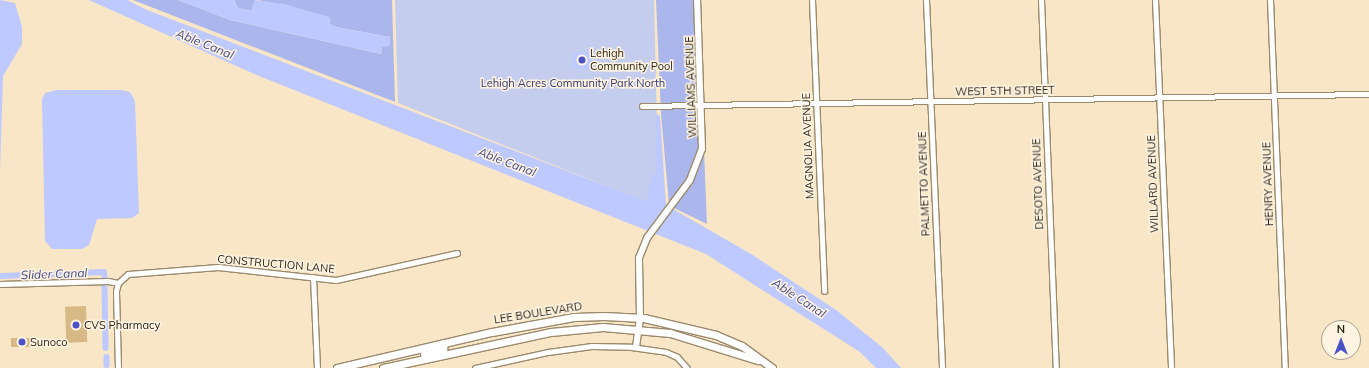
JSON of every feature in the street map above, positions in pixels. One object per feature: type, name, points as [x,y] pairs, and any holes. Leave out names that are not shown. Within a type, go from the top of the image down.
[{"type":"main road","name":"LEE BOULEVARD","points":[[336,368],[444,343],[574,317],[640,318],[716,335],[742,346],[772,368]]},
{"type":"main road","name":"LEE BOULEVARD","points":[[383,368],[574,329],[638,329],[670,333],[762,360]]},
{"type":"main road","points":[[395,365],[404,358],[443,349],[444,343]]},
{"type":"street","name":"WILLIAMS AVENUE","points":[[636,347],[640,318],[638,266],[648,238],[677,199],[699,160],[702,143],[702,105],[697,0]]},
{"type":"street","name":"MAGNOLIA AVENUE","points":[[812,0],[824,291]]},
{"type":"street","name":"PALMETTO AVENUE","points":[[926,0],[942,368]]},
{"type":"street","name":"DESOTO AVENUE","points":[[1041,0],[1056,368]]},
{"type":"street","name":"WILLARD AVENUE","points":[[1155,0],[1171,368]]},
{"type":"street","name":"HENRY AVENUE","points":[[1270,0],[1285,368]]},
{"type":"street","name":"WEST 5TH STREET","points":[[642,106],[1369,94]]},
{"type":"street","name":"CONSTRUCTION LANE","points":[[118,283],[122,277],[136,272],[218,267],[344,280],[457,253]]},
{"type":"street","points":[[313,277],[317,368]]},
{"type":"street","points":[[0,284],[108,281],[118,283],[118,368]]},
{"type":"street","points":[[475,368],[569,348],[636,347],[672,354],[687,368]]},
{"type":"green space","name":"Lehigh Acres Community Park North","points":[[395,0],[654,0],[659,207],[398,103]]},
{"type":"shaded area","points":[[133,0],[178,0],[230,20],[381,54],[382,47],[389,45],[390,37],[336,27],[330,24],[329,17],[258,0],[392,0],[395,102]]},
{"type":"shaded area","points":[[234,0],[255,0],[252,11],[238,8]]},
{"type":"shaded area","points":[[656,0],[695,0],[700,143],[687,179],[669,204],[661,114]]},
{"type":"shaded area","points":[[704,151],[707,224],[674,208],[692,182]]},
{"type":"water","points":[[0,0],[15,3],[22,27],[22,44],[3,76],[0,173]]},
{"type":"water","name":"Able Canal","points":[[89,0],[127,0],[147,10],[648,202],[650,179],[656,174],[656,114],[660,116],[666,205],[751,254],[836,310],[883,348],[901,368],[876,368],[860,352],[706,254],[259,76]]},
{"type":"water","points":[[178,0],[234,0],[238,8],[251,11],[255,0],[284,4],[329,17],[330,24],[336,27],[390,37],[389,46],[382,47],[381,54],[230,20]]},
{"type":"water","name":"Lehigh Community Pool","points":[[591,52],[592,70],[573,68],[573,53]]},
{"type":"water","points":[[57,90],[121,90],[130,92],[135,101],[139,213],[132,218],[97,219],[89,245],[82,249],[52,249],[45,241],[42,100],[45,93]]},
{"type":"building","name":"CVS Pharmacy","points":[[86,306],[87,342],[66,343],[65,307]]},
{"type":"building","name":"Sunoco","points":[[11,338],[33,338],[33,347],[11,347]]},
{"type":"waterway","name":"Slider Canal","points":[[0,276],[104,272],[105,276]]},
{"type":"waterway","name":"Slider Canal","points":[[105,286],[106,348]]},
{"type":"waterway","name":"Slider Canal","points":[[107,357],[107,365]]},
{"type":"place","name":"Lehigh Community Pool","points":[[582,60]]},
{"type":"place","name":"CVS Pharmacy","points":[[76,325]]},
{"type":"place","name":"Sunoco","points":[[22,342]]}]
